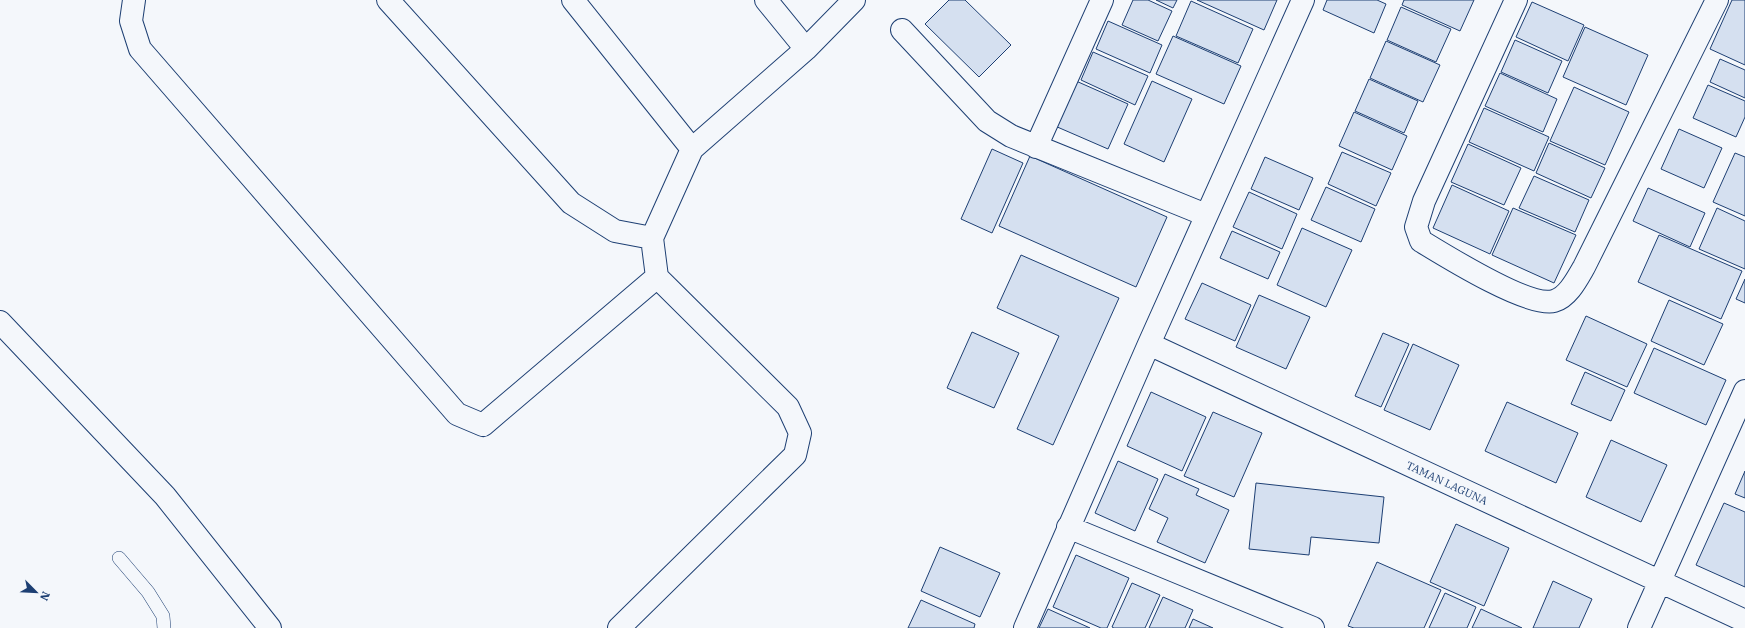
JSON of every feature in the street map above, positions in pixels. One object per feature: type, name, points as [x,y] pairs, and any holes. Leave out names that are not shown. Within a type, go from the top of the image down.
[{"type":"street","points":[[134,0],[131,21],[140,49],[457,414],[483,425],[657,277]]},
{"type":"street","points":[[388,0],[571,203],[615,231],[652,238]]},
{"type":"street","points":[[574,0],[692,149]]},
{"type":"street","points":[[766,0],[806,49]]},
{"type":"street","points":[[619,628],[795,455],[800,433],[788,408],[657,277],[652,238],[692,149],[806,49],[854,0]]},
{"type":"street","points":[[1036,147],[1102,0]]},
{"type":"street","points":[[1025,628],[1206,215],[1303,0]]},
{"type":"street","points":[[1516,0],[1424,201],[1416,228],[1421,241],[1474,273],[1535,300],[1554,301],[1564,295],[1574,284],[1584,267],[1717,0]]},
{"type":"street","points":[[902,30],[987,121],[1011,136],[1206,215]]},
{"type":"street","points":[[0,322],[165,496],[270,628]]},
{"type":"street","name":"TAMAN LAGUNA","points":[[1149,344],[1659,583],[1745,621]]},
{"type":"street","points":[[1639,628],[1745,391]]},
{"type":"street","points":[[1068,527],[1313,628]]},
{"type":"lane","points":[[119,558],[148,592],[164,616],[164,628]]},
{"type":"building","points":[[949,0],[965,0],[1011,45],[979,77],[925,24]]},
{"type":"building","points":[[1133,0],[1148,0],[1172,11],[1158,41],[1122,25]]},
{"type":"building","points":[[1156,0],[1177,0],[1173,8]]},
{"type":"building","points":[[1197,0],[1277,0],[1264,30]]},
{"type":"building","points":[[1327,0],[1377,0],[1386,4],[1374,33],[1323,10]]},
{"type":"building","points":[[1404,0],[1474,0],[1460,31],[1402,5]]},
{"type":"building","points":[[1732,0],[1745,0],[1745,65],[1710,49]]},
{"type":"building","points":[[1191,1],[1253,29],[1238,63],[1176,36]]},
{"type":"building","points":[[1532,2],[1584,25],[1568,61],[1516,37]]},
{"type":"building","points":[[1401,7],[1451,29],[1436,62],[1387,40]]},
{"type":"building","points":[[1108,21],[1162,45],[1150,73],[1096,49]]},
{"type":"building","points":[[1585,27],[1648,55],[1626,105],[1563,77]]},
{"type":"building","points":[[1173,36],[1241,66],[1224,104],[1156,74]]},
{"type":"building","points":[[1515,40],[1562,61],[1548,93],[1501,72]]},
{"type":"building","points":[[1386,41],[1440,65],[1423,102],[1370,78]]},
{"type":"building","points":[[1093,52],[1148,76],[1135,105],[1081,80]]},
{"type":"building","points":[[1720,59],[1745,70],[1745,98],[1710,82]]},
{"type":"building","points":[[1500,73],[1557,99],[1543,132],[1485,106]]},
{"type":"building","points":[[1369,79],[1418,101],[1404,133],[1355,111]]},
{"type":"building","points":[[1076,81],[1128,104],[1108,149],[1055,126]]},
{"type":"building","points":[[1152,81],[1192,99],[1164,162],[1124,144]]},
{"type":"building","points":[[1708,85],[1745,101],[1745,117],[1736,137],[1693,118]]},
{"type":"building","points":[[1574,87],[1629,112],[1605,165],[1550,141]]},
{"type":"building","points":[[1484,108],[1549,137],[1534,171],[1469,142]]},
{"type":"building","points":[[1354,112],[1407,136],[1392,170],[1339,146]]},
{"type":"building","points":[[1679,129],[1722,148],[1704,188],[1661,169]]},
{"type":"building","points":[[1549,143],[1605,168],[1591,198],[1536,173]]},
{"type":"building","points":[[1468,144],[1521,168],[1504,205],[1451,182]]},
{"type":"building","points":[[992,149],[1023,163],[992,233],[961,219]]},
{"type":"building","points":[[1342,152],[1391,173],[1376,206],[1328,184]]},
{"type":"building","points":[[1735,153],[1745,157],[1745,216],[1713,202]]},
{"type":"building","points":[[1030,156],[1167,217],[1136,287],[999,226]]},
{"type":"building","points":[[1265,157],[1313,178],[1299,210],[1251,189]]},
{"type":"building","points":[[1534,176],[1589,200],[1575,232],[1519,208]]},
{"type":"building","points":[[1452,185],[1509,211],[1490,254],[1433,228]]},
{"type":"building","points":[[1326,187],[1375,209],[1361,242],[1311,220]]},
{"type":"building","points":[[1648,188],[1705,213],[1690,247],[1633,221]]},
{"type":"building","points":[[1249,192],[1297,214],[1282,249],[1233,227]]},
{"type":"building","points":[[1513,208],[1576,235],[1554,283],[1492,255]]},
{"type":"building","points":[[1717,208],[1745,221],[1745,269],[1699,249]]},
{"type":"building","points":[[1302,228],[1352,250],[1326,307],[1277,285]]},
{"type":"building","points":[[1232,231],[1280,252],[1268,279],[1220,258]]},
{"type":"building","points":[[1659,235],[1742,271],[1721,319],[1638,282]]},
{"type":"building","points":[[1021,255],[1119,298],[1053,445],[1017,429],[1059,336],[997,308]]},
{"type":"building","points":[[1745,279],[1745,303],[1736,299]]},
{"type":"building","points":[[1202,283],[1251,305],[1235,341],[1185,319]]},
{"type":"building","points":[[1259,295],[1310,317],[1286,369],[1236,347]]},
{"type":"building","points":[[1669,300],[1723,324],[1704,365],[1651,341]]},
{"type":"building","points":[[1586,316],[1647,344],[1627,387],[1566,360]]},
{"type":"building","points":[[972,332],[1019,353],[994,408],[947,388]]},
{"type":"building","points":[[1383,333],[1409,344],[1381,407],[1355,396]]},
{"type":"building","points":[[1413,344],[1459,365],[1430,430],[1384,410]]},
{"type":"building","points":[[1654,348],[1726,380],[1706,425],[1634,393]]},
{"type":"building","points":[[1585,372],[1625,390],[1611,421],[1571,404]]},
{"type":"building","points":[[1151,392],[1206,417],[1182,471],[1127,446]]},
{"type":"building","points":[[1507,402],[1578,433],[1556,483],[1485,451]]},
{"type":"building","points":[[1213,412],[1262,433],[1234,497],[1184,476]]},
{"type":"building","points":[[1611,440],[1667,465],[1641,522],[1586,497]]},
{"type":"building","points":[[1118,461],[1158,479],[1135,531],[1095,513]]},
{"type":"building","points":[[1745,471],[1745,498],[1735,494]]},
{"type":"building","points":[[1165,474],[1199,489],[1196,495],[1229,510],[1205,563],[1157,542],[1168,518],[1149,509]]},
{"type":"building","points":[[1256,483],[1384,497],[1379,543],[1311,537],[1309,555],[1249,549]]},
{"type":"building","points":[[1724,503],[1745,512],[1745,587],[1696,565]]},
{"type":"building","points":[[1456,524],[1509,548],[1484,606],[1430,582]]},
{"type":"building","points":[[940,547],[1000,573],[980,617],[921,591]]},
{"type":"building","points":[[1076,555],[1129,578],[1107,628],[1101,628],[1053,607]]},
{"type":"building","points":[[1377,562],[1441,590],[1424,628],[1354,628],[1348,626]]},
{"type":"building","points":[[1553,581],[1592,599],[1579,628],[1533,628]]},
{"type":"building","points":[[1132,583],[1160,595],[1145,628],[1114,628],[1112,627]]},
{"type":"building","points":[[1445,593],[1476,607],[1467,628],[1429,628]]},
{"type":"building","points":[[1163,597],[1193,610],[1185,628],[1149,628]]},
{"type":"building","points":[[921,600],[975,624],[974,628],[908,628]]},
{"type":"building","points":[[1048,609],[1090,628],[1039,628]]},
{"type":"building","points":[[1481,609],[1522,628],[1472,628]]},
{"type":"building","points":[[1193,619],[1213,628],[1189,628]]}]
